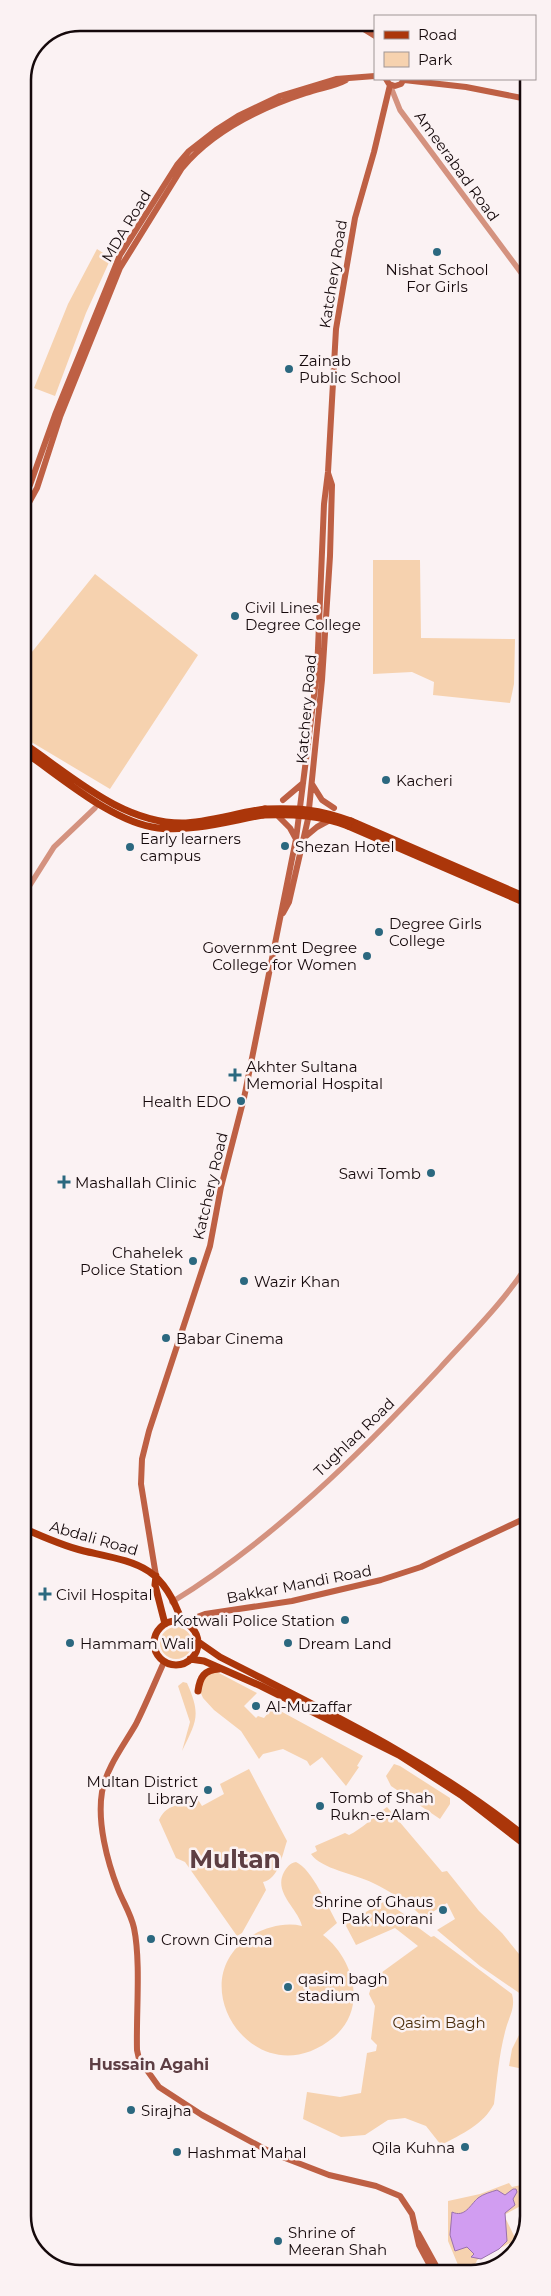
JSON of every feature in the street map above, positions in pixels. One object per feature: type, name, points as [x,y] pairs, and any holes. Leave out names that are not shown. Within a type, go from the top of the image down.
[{"type":"main road","name":"MDA Road","points":[[109,286],[144,222],[193,155],[220,134],[241,121],[282,102],[338,84],[349,78],[374,76]]},
{"type":"main road","points":[[388,82],[398,86],[403,80]]},
{"type":"main road","points":[[412,80],[520,97]]},
{"type":"main road","name":"Katchery Road","points":[[324,602],[322,556],[324,504],[328,472],[336,329],[355,218],[374,152],[388,82]]},
{"type":"main road","points":[[31,482],[55,415],[109,286]]},
{"type":"main road","points":[[31,497],[37,488],[60,417],[109,286]]},
{"type":"main road","name":"Katchery Road","points":[[156,1576],[141,1484],[143,1451],[210,1246],[221,1188],[244,1098],[282,914],[310,802],[324,602],[330,556],[332,485],[328,472]]},
{"type":"main road","points":[[324,504],[332,504]]},
{"type":"main road","points":[[322,556],[330,556]]},
{"type":"main road","name":"Katchery Road","points":[[300,839],[301,800],[319,680]]},
{"type":"main road","points":[[31,748],[112,803],[134,814],[183,823],[300,807],[334,814],[520,894]]},
{"type":"main road","points":[[31,757],[98,804],[133,822],[156,828],[186,829],[264,812],[297,814],[333,820],[520,901]]},
{"type":"main road","points":[[311,781],[318,795],[334,808]]},
{"type":"main road","points":[[284,800],[304,783]]},
{"type":"main road","points":[[279,817],[300,839],[328,821]]},
{"type":"main road","name":"Bakkar Mandi Road","points":[[183,1622],[205,1614],[292,1600],[380,1580],[421,1567],[520,1521]]},
{"type":"main road","name":"Abdali Road","points":[[31,1531],[59,1543],[136,1563],[156,1576]]},
{"type":"main road","points":[[156,1576],[162,1582],[183,1622],[193,1630],[197,1641],[195,1653],[190,1659],[177,1665],[164,1662],[156,1652],[154,1643],[157,1632],[165,1624],[173,1621],[183,1622]]},
{"type":"main road","points":[[156,1576],[155,1586],[165,1624]]},
{"type":"main road","points":[[197,1641],[220,1657],[402,1751],[464,1791],[520,1833]]},
{"type":"main road","points":[[190,1659],[204,1661],[299,1704],[399,1755],[461,1795],[520,1841]]},
{"type":"main road","points":[[164,1662],[135,1724],[111,1768],[104,1784],[101,1802],[102,1823],[109,1859],[118,1888],[134,1926],[137,2050],[139,2059],[159,2087],[202,2116],[272,2153],[329,2175],[376,2186],[400,2196],[412,2214],[419,2245],[430,2265]]},
{"type":"main road","points":[[198,1691],[199,1681],[206,1672],[221,1669]]},
{"type":"main road","points":[[417,2232],[436,2265]]},
{"type":"street","name":"Ameerabad Road","points":[[388,82],[400,110],[520,271]]},
{"type":"street","points":[[31,883],[54,847],[96,808]]},
{"type":"street","name":"Tughlaq Road","points":[[172,1602],[198,1586],[264,1538],[362,1449],[471,1334],[520,1274]]},
{"type":"green space","points":[[97,249],[111,258],[86,313],[55,396],[34,388],[68,304]]},
{"type":"green space","points":[[373,560],[420,560],[421,638],[515,639],[514,684],[510,703],[433,695],[434,682],[412,672],[373,674]]},
{"type":"green space","points":[[95,574],[198,655],[110,789],[31,742],[31,653]]},
{"type":"green space","points":[[176,1627],[182,1628],[187,1632],[191,1637],[191,1649],[187,1654],[182,1658],[176,1659],[170,1658],[165,1654],[161,1649],[160,1643],[161,1637],[165,1632],[170,1628]]},
{"type":"green space","points":[[215,1671],[257,1693],[244,1706],[256,1718],[258,1716],[264,1718],[273,1707],[363,1756],[357,1766],[359,1767],[346,1786],[322,1757],[310,1766],[307,1761],[283,1749],[263,1754],[259,1759],[241,1731],[214,1710],[203,1698],[200,1691],[205,1677]]},
{"type":"green space","points":[[183,1682],[187,1683],[196,1710],[194,1724],[182,1751],[190,1722],[178,1686]]},
{"type":"green space","points":[[394,1764],[450,1798],[450,1804],[440,1819],[391,1786],[386,1776]]},
{"type":"green space","points":[[249,1769],[287,1841],[276,1871],[273,1876],[263,1882],[266,1890],[242,1933],[237,1936],[185,1862],[176,1858],[159,1820],[168,1809],[185,1802],[195,1795],[202,1806],[224,1794],[220,1784]]},
{"type":"green space","points":[[387,1807],[442,1872],[447,1871],[479,1911],[502,1933],[520,1955],[520,1994],[480,1966],[437,1930],[455,1919],[447,1903],[423,1918],[406,1903],[386,1890],[366,1880],[322,1864],[311,1854],[317,1851],[315,1846],[345,1833],[349,1835]]},
{"type":"green space","name":"qasim bagh stadium","points":[[296,1862],[314,1880],[337,1923],[323,1935],[343,1957],[353,1984],[354,1998],[351,2012],[345,2025],[334,2037],[305,2053],[278,2055],[254,2045],[236,2028],[224,2005],[222,1980],[230,1956],[251,1936],[276,1926],[302,1926],[300,1919],[284,1894],[281,1880],[289,1866]]},
{"type":"green space","name":"Qasim Bagh","points":[[385,1901],[414,1921],[412,1923],[431,1937],[434,1936],[512,1994],[512,2009],[501,2050],[494,2104],[478,2123],[441,2145],[426,2126],[405,2118],[388,2120],[365,2135],[341,2137],[303,2119],[307,2092],[340,2097],[361,2093],[367,2053],[376,2051],[377,2045],[371,2039],[375,2006],[369,1994],[374,1978],[418,1946],[395,1928],[356,1945],[345,1924]]},
{"type":"green space","points":[[520,2033],[520,2068],[509,2066],[512,2049]]},
{"type":"green space","points":[[509,2183],[512,2187],[520,2185],[520,2206],[504,2215],[515,2238],[513,2242],[477,2260],[473,2265],[458,2265],[448,2241],[448,2201],[480,2194]]},
{"type":"shaded area","points":[[516,2189],[517,2192],[513,2199],[515,2205],[505,2213],[507,2241],[499,2249],[481,2259],[471,2257],[474,2254],[467,2247],[455,2251],[450,2235],[452,2212],[464,2212],[478,2198],[487,2193],[497,2190],[505,2195]]},
{"type":"place","name":"Nishat School For Girls","points":[[437,252]]},
{"type":"place","name":"Zainab Public School","points":[[289,369]]},
{"type":"place","name":"Civil Lines Degree College","points":[[235,616]]},
{"type":"place","name":"Kacheri","points":[[386,780]]},
{"type":"place","name":"Shezan Hotel","points":[[285,846]]},
{"type":"place","name":"Early learners campus","points":[[130,847]]},
{"type":"place","name":"Degree Girls College","points":[[379,932]]},
{"type":"place","name":"Government Degree College for Women","points":[[367,956]]},
{"type":"place","name":"Akhter Sultana Memorial Hospital","points":[[235,1075]]},
{"type":"place","name":"Health EDO","points":[[241,1101]]},
{"type":"place","name":"Sawi Tomb","points":[[431,1173]]},
{"type":"place","name":"Mashallah Clinic","points":[[64,1182]]},
{"type":"place","name":"Chahelek Police Station","points":[[193,1261]]},
{"type":"place","name":"Wazir Khan","points":[[244,1281]]},
{"type":"place","name":"Babar Cinema","points":[[166,1338]]},
{"type":"place","name":"Civil Hospital","points":[[45,1594]]},
{"type":"place","name":"Kotwali Police Station","points":[[345,1620]]},
{"type":"place","name":"Hammam Wali","points":[[70,1643]]},
{"type":"place","name":"Dream Land","points":[[288,1643]]},
{"type":"place","name":"Al-Muzaffar","points":[[256,1706]]},
{"type":"place","name":"Multan District Library","points":[[208,1790]]},
{"type":"place","name":"Tomb of Shah Rukn-e-Alam","points":[[320,1806]]},
{"type":"place","name":"Shrine of Ghaus Pak Noorani","points":[[443,1910]]},
{"type":"place","name":"Crown Cinema","points":[[151,1939]]},
{"type":"place","name":"qasim bagh stadium","points":[[288,1987]]},
{"type":"place","name":"Sirajha","points":[[131,2110]]},
{"type":"place","name":"Qila Kuhna","points":[[465,2147]]},
{"type":"place","name":"Hashmat Mahal","points":[[177,2152]]},
{"type":"place","name":"Shrine of Meeran Shah","points":[[278,2241]]},
{"type":"district","name":"Multan","points":[[235,1859]]},
{"type":"district","name":"Hussain Agahi","points":[[149,2064]]}]
